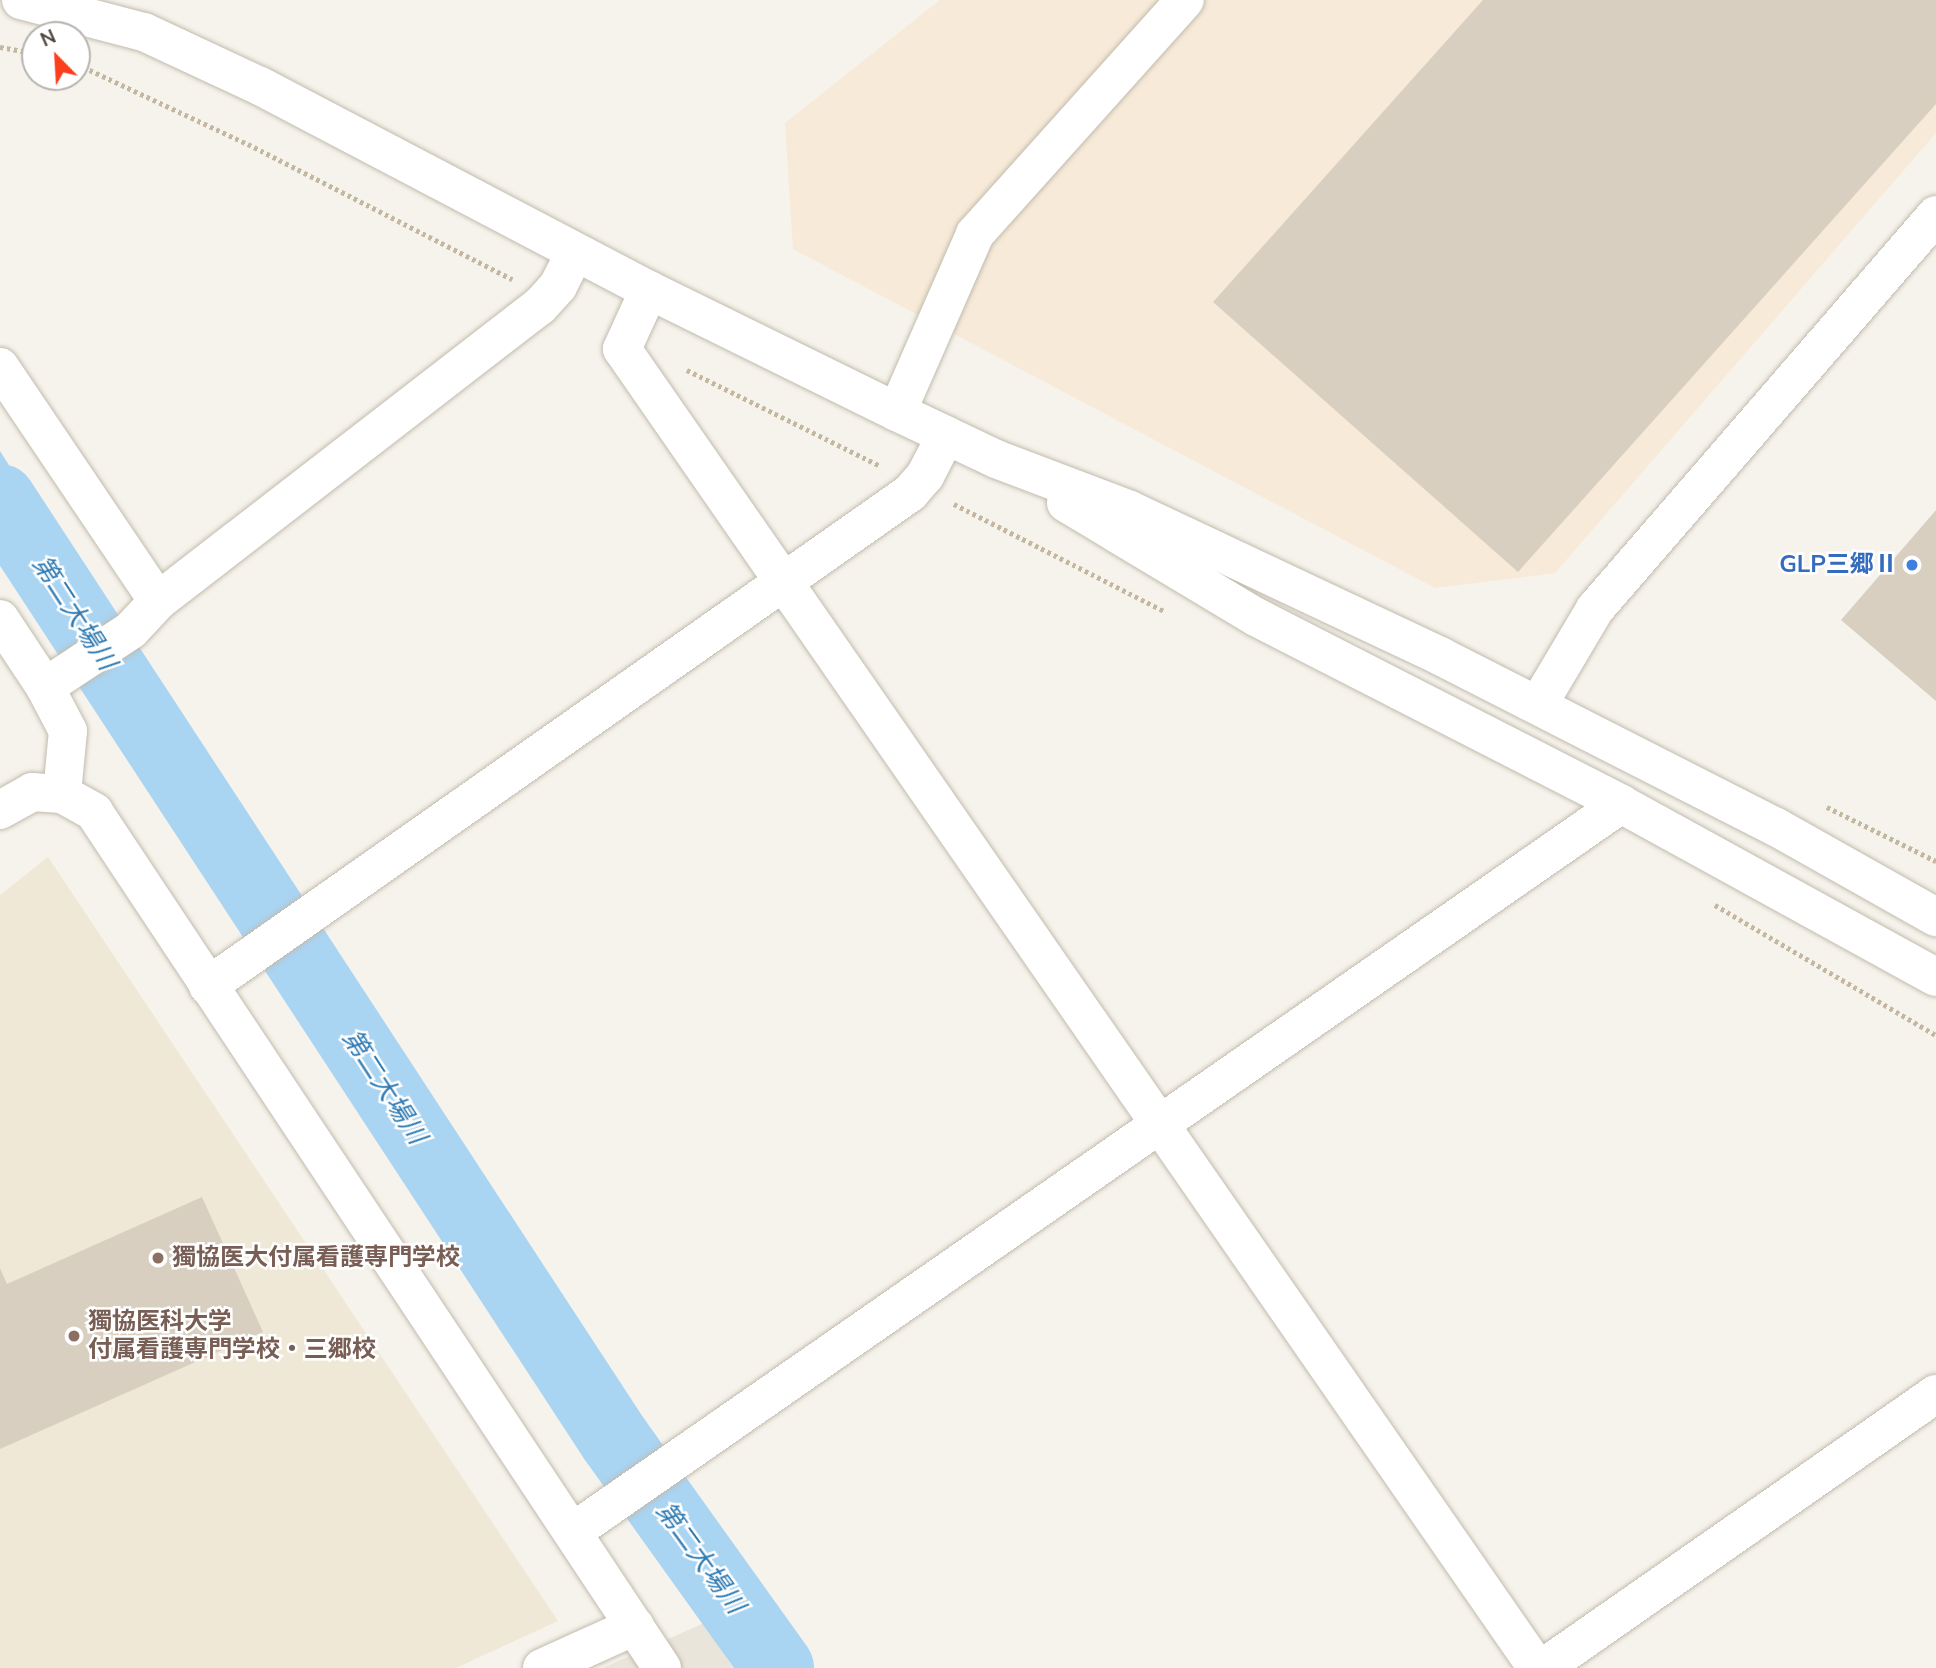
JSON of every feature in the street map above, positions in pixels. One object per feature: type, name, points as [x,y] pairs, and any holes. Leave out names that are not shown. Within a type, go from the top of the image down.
[{"type":"street","points":[[22,0],[144,32],[260,86],[649,290],[897,412],[996,459],[1130,510],[1538,705],[1776,827],[1936,917]]},
{"type":"street","points":[[897,412],[975,234],[1185,0]]},
{"type":"street","points":[[1538,705],[1595,609],[1936,215]]},
{"type":"street","points":[[45,687],[79,668],[131,630],[158,601],[549,297],[575,252]]},
{"type":"street","points":[[649,290],[622,349],[1537,1668]]},
{"type":"street","points":[[0,367],[158,601]]},
{"type":"street","points":[[208,986],[783,584],[918,485],[946,435]]},
{"type":"street","points":[[996,459],[1256,617],[1621,804],[1936,977]]},
{"type":"street","points":[[0,619],[45,687],[68,731],[62,794]]},
{"type":"street","points":[[0,810],[32,792],[62,794],[94,812],[574,1531],[662,1668]]},
{"type":"street","points":[[574,1531],[1621,804]]},
{"type":"street","points":[[1542,1668],[1936,1394]]},
{"type":"street","points":[[542,1668],[635,1626]]},
{"type":"path","points":[[0,47],[21,51]]},
{"type":"path","points":[[91,71],[248,144],[549,297]]},
{"type":"path","points":[[626,340],[1177,618]]},
{"type":"path","points":[[1703,897],[1936,1035]]},
{"type":"shaded area","points":[[940,0],[1936,0],[1936,133],[1555,573],[1435,588],[793,249],[785,123]]},
{"type":"shaded area","name":"獨協医大付属看護専門学校","points":[[48,857],[558,1621],[456,1668],[0,1668],[0,895]]},
{"type":"shaded area","points":[[704,1623],[733,1668],[603,1668]]},
{"type":"water","points":[[0,451],[22,486],[0,501]]},
{"type":"building","points":[[1483,0],[1936,0],[1936,104],[1518,572],[1213,302]]},
{"type":"building","name":"GLP三郷Ⅱ","points":[[1936,510],[1936,701],[1841,620]]},
{"type":"building","points":[[202,1197],[263,1332],[0,1449],[0,1268],[7,1284]]},
{"type":"waterway","name":"第二大場川","points":[[0,500],[615,1440],[778,1668]]},
{"type":"place","name":"GLP三郷Ⅱ","points":[[1912,565]]},
{"type":"place","name":"獨協医大付属看護専門学校","points":[[158,1258]]},
{"type":"place","name":"獨協医科大学 付属看護専門学校・三郷校","points":[[74,1336]]}]
